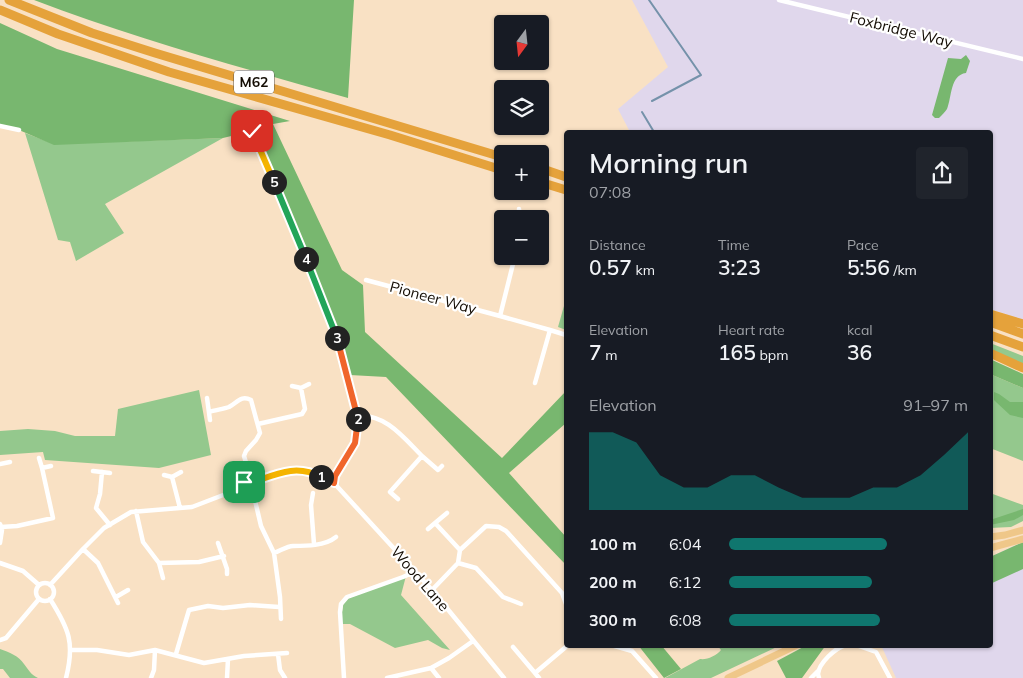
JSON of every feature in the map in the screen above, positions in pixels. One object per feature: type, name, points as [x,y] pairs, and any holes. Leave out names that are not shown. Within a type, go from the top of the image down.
[{"type":"highway","name":"M62","points":[[9,0],[75,26],[155,53],[494,154]]},
{"type":"highway","name":"M62","points":[[0,10],[66,37],[169,72],[494,168]]},
{"type":"highway","points":[[549,171],[564,176]]},
{"type":"highway","points":[[549,185],[564,189]]},
{"type":"highway","points":[[993,315],[1023,324]]},
{"type":"highway","points":[[993,323],[1023,334]]},
{"type":"highway","points":[[993,336],[1023,348]]},
{"type":"highway","points":[[993,354],[1023,368]]},
{"type":"main road","points":[[993,537],[1023,530]]},
{"type":"main road","points":[[993,547],[1023,538]]},
{"type":"main road","points":[[728,678],[791,648]]},
{"type":"street","name":"Foxbridge Way","points":[[780,0],[1023,59]]},
{"type":"street","points":[[0,126],[19,130]]},
{"type":"street","points":[[252,131],[302,249],[340,348],[357,416],[358,430],[355,443],[335,476],[334,483]]},
{"type":"street","points":[[500,316],[512,265]]},
{"type":"street","name":"Pioneer Way","points":[[366,280],[564,334]]},
{"type":"street","points":[[536,383],[550,330]]},
{"type":"street","points":[[292,386],[301,388],[309,384]]},
{"type":"street","points":[[258,424],[281,418],[300,416],[305,409],[301,388]]},
{"type":"street","points":[[206,398],[210,420]]},
{"type":"street","points":[[209,412],[229,406],[240,399],[249,399],[253,404],[259,436],[244,456],[250,476]]},
{"type":"street","points":[[357,416],[375,418],[388,424],[438,470],[442,466]]},
{"type":"street","points":[[398,499],[390,492],[422,456]]},
{"type":"street","points":[[39,458],[54,524]]},
{"type":"street","points":[[0,465],[10,462]]},
{"type":"street","points":[[42,468],[51,466]]},
{"type":"street","name":"Wood Lane","points":[[259,480],[293,470],[309,471],[334,483],[432,590],[504,678]]},
{"type":"street","points":[[93,471],[110,473]]},
{"type":"street","points":[[102,472],[100,494],[96,508],[110,524]]},
{"type":"street","points":[[164,475],[172,477],[181,472]]},
{"type":"street","points":[[250,476],[259,480],[259,488],[253,492],[248,492],[244,488],[244,482],[250,476]]},
{"type":"street","points":[[172,477],[180,508]]},
{"type":"street","points":[[50,585],[83,549],[110,524],[131,512],[192,507],[244,488]]},
{"type":"street","points":[[253,492],[260,526],[274,553],[280,597],[280,619]]},
{"type":"street","points":[[313,493],[311,505],[314,544]]},
{"type":"street","points":[[136,511],[143,542],[160,563],[163,578]]},
{"type":"street","points":[[428,529],[446,513]]},
{"type":"street","points":[[0,543],[1,525],[17,526],[53,518]]},
{"type":"street","points":[[435,523],[460,550]]},
{"type":"street","points":[[432,590],[458,564],[460,550],[486,526],[497,526],[506,530],[562,592],[564,598]]},
{"type":"street","points":[[274,553],[292,546],[299,547],[330,542],[336,537]]},
{"type":"street","points":[[218,543],[228,574]]},
{"type":"street","points":[[83,549],[98,563],[118,603]]},
{"type":"street","points":[[160,563],[199,562],[223,556]]},
{"type":"street","points":[[0,563],[23,571],[40,585]]},
{"type":"street","points":[[458,564],[476,568],[503,597],[521,604]]},
{"type":"street","points":[[344,678],[340,612],[344,600],[347,596],[414,572]]},
{"type":"street","points":[[39,599],[36,592],[40,585],[45,583],[50,585],[53,592],[50,599]]},
{"type":"street","points":[[116,597],[128,590]]},
{"type":"street","points":[[39,599],[46,601],[50,599]]},
{"type":"street","points":[[0,640],[6,638],[39,599]]},
{"type":"street","points":[[50,599],[68,633],[71,650],[66,678]]},
{"type":"street","points":[[176,654],[189,610],[208,606],[223,608],[250,605],[279,607]]},
{"type":"street","points":[[387,678],[431,668],[473,641]]},
{"type":"street","points":[[513,647],[539,678]]},
{"type":"street","points":[[535,673],[565,648]]},
{"type":"street","points":[[622,648],[632,651],[653,677]]},
{"type":"street","points":[[811,678],[838,648]]},
{"type":"street","points":[[865,648],[876,652],[890,678]]},
{"type":"street","points":[[71,650],[97,650],[129,655],[155,650],[176,654],[200,662],[287,653]]},
{"type":"street","points":[[151,678],[154,670],[155,650]]},
{"type":"street","points":[[278,654],[280,670],[285,678]]},
{"type":"street","points":[[228,659],[228,678]]},
{"type":"street","points":[[431,668],[440,678]]},
{"type":"street","points":[[818,671],[819,678]]},
{"type":"shaded area","points":[[632,0],[1023,0],[1023,320],[993,310],[993,130],[629,130],[618,109],[668,67]]},
{"type":"shaded area","points":[[1023,542],[1023,678],[896,678],[882,648],[993,648],[993,556]]},
{"type":"green space","points":[[34,0],[354,0],[348,98],[151,40]]},
{"type":"green space","points":[[0,23],[57,49],[290,121],[273,124],[342,270],[363,285],[365,332],[502,458],[564,393],[564,425],[509,473],[564,535],[564,563],[386,377],[350,375],[252,131],[223,138],[54,145],[19,130],[0,126]]},
{"type":"green space","points":[[966,55],[970,61],[966,73],[954,82],[947,109],[939,118],[935,118],[932,115],[948,58],[961,59]]},
{"type":"green space","points":[[25,133],[54,144],[223,138],[105,204],[124,233],[76,261],[70,242],[58,240]]},
{"type":"green space","points":[[564,306],[564,329],[558,327]]},
{"type":"green space","points":[[993,344],[1023,356],[1023,366],[993,351]]},
{"type":"green space","points":[[993,360],[1023,374],[1023,388],[993,375]]},
{"type":"green space","points":[[993,375],[1023,388],[1023,461],[993,449]]},
{"type":"green space","points":[[199,390],[211,455],[159,468],[45,460],[43,452],[0,455],[0,431],[28,429],[55,431],[75,436],[115,436],[118,409]]},
{"type":"green space","points":[[994,392],[1010,402],[1023,402],[1023,418],[1010,415],[994,400]]},
{"type":"green space","points":[[993,494],[1023,505],[1023,521],[1011,527],[993,528]]},
{"type":"green space","points":[[1023,509],[1023,515],[1014,520],[993,524],[993,519]]},
{"type":"green space","points":[[1023,542],[1023,569],[993,583],[993,556]]},
{"type":"green space","points":[[406,576],[401,595],[450,650],[428,640],[395,648],[350,624],[340,624],[344,600]]},
{"type":"green space","points":[[640,648],[664,648],[681,669],[664,678]]},
{"type":"green space","points":[[719,648],[775,648],[711,678],[665,678],[700,659],[714,656],[721,650]]},
{"type":"green space","points":[[801,648],[824,648],[802,678],[786,678],[777,661]]},
{"type":"green space","points":[[0,649],[17,657],[38,678],[10,678],[3,669],[0,669]]},
{"type":"waterway","points":[[649,0],[701,75],[652,101]]},
{"type":"waterway","points":[[642,112],[653,130]]},
{"type":"route","points":[[244,482],[250,476],[259,480],[293,470],[302,470],[309,471],[334,483],[335,476],[355,443],[358,430],[358,419],[340,348],[302,249],[252,131]]}]
